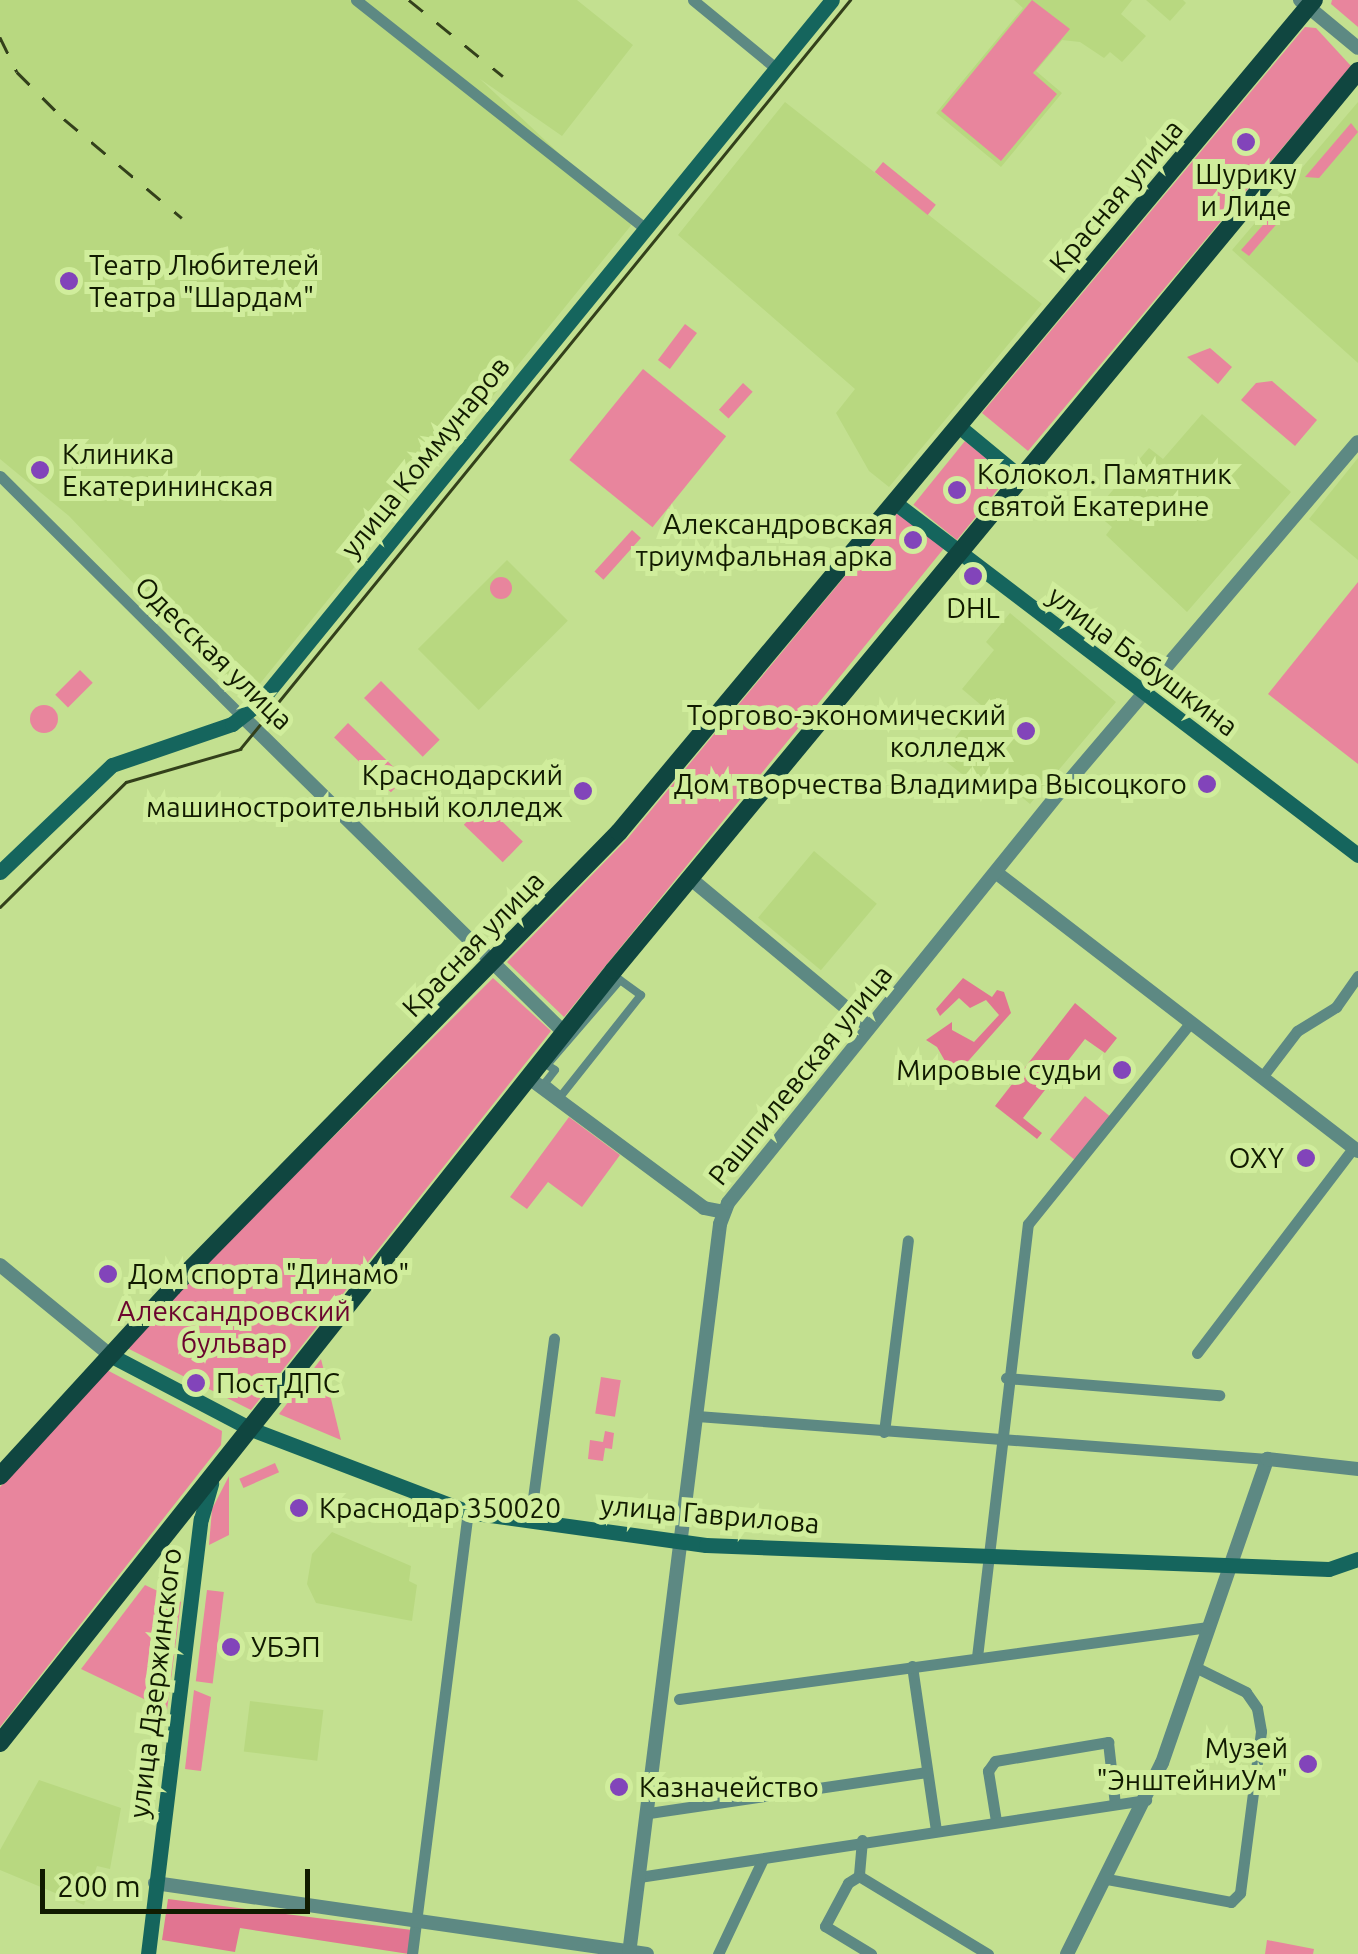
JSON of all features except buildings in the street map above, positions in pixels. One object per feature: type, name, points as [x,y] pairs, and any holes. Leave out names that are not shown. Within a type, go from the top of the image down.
[{"type":"main road","name":"улица Коммунаров","points":[[244,717],[832,0]]},
{"type":"main road","name":"Красная улица","points":[[0,1476],[110,1356],[619,832],[898,505],[1307,2]]},
{"type":"main road","points":[[0,1743],[564,1033],[1019,476],[1358,71]]},
{"type":"main road","points":[[961,428],[1019,476]]},
{"type":"main road","name":"улица Бабушкина","points":[[898,505],[1358,855]]},
{"type":"main road","points":[[0,872],[112,765],[244,717]]},
{"type":"main road","name":"улица Гаврилова","points":[[110,1356],[251,1428],[468,1512],[682,1542],[1330,1569],[1358,1559]]},
{"type":"main road","points":[[226,1416],[238,1446]]},
{"type":"main road","name":"улица Дзержинского","points":[[148,1954],[200,1519],[212,1479]]},
{"type":"street","points":[[356,0],[645,228]]},
{"type":"street","points":[[693,0],[777,69]]},
{"type":"street","points":[[1307,2],[1358,48]]},
{"type":"street","name":"Рашпилевская улица","points":[[630,1950],[724,1212],[869,1027],[1358,442]]},
{"type":"street","name":"Одесская улица","points":[[0,476],[564,1033]]},
{"type":"street","points":[[998,874],[1356,1150],[1197,1353]]},
{"type":"street","points":[[690,880],[869,1027]]},
{"type":"street","points":[[1262,1078],[1297,1031],[1336,1008],[1358,976]]},
{"type":"street","points":[[620,980],[641,995],[564,1095],[545,1084],[555,1070],[548,1065],[620,980]]},
{"type":"street","points":[[977,1657],[984,1556],[1028,1224],[1191,1022]]},
{"type":"street","points":[[530,1078],[704,1208],[724,1212]]},
{"type":"street","points":[[884,1432],[908,1240]]},
{"type":"street","name":"улица Гаврилова","points":[[0,1265],[110,1356]]},
{"type":"street","points":[[530,1521],[554,1339]]},
{"type":"street","points":[[1006,1378],[1218,1395]]},
{"type":"street","points":[[697,1416],[1358,1469]]},
{"type":"street","points":[[1067,1954],[1146,1800],[1197,1668],[1227,1565],[1268,1459]]},
{"type":"street","points":[[412,1954],[468,1512]]},
{"type":"street","points":[[678,1699],[1208,1627]]},
{"type":"street","points":[[912,1666],[936,1830]]},
{"type":"street","points":[[1107,1879],[1231,1902],[1240,1893],[1261,1730],[1257,1708],[1246,1692],[1197,1668]]},
{"type":"street","points":[[996,1821],[988,1771],[995,1761],[1108,1742],[1114,1804]]},
{"type":"street","points":[[650,1813],[927,1772]]},
{"type":"street","points":[[639,1877],[862,1840],[1146,1800]]},
{"type":"street","points":[[860,1876],[862,1840]]},
{"type":"street","points":[[718,1954],[763,1859]]},
{"type":"street","points":[[860,1876],[985,1953]]},
{"type":"street","points":[[860,1876],[848,1883],[826,1926],[871,1954]]},
{"type":"street","points":[[156,1883],[647,1954]]},
{"type":"shaded area","points":[[0,0],[577,0],[633,45],[562,136],[480,79],[633,223],[246,701],[69,516],[0,459]]},
{"type":"shaded area","points":[[1014,0],[1132,0],[1121,14],[1146,36],[1122,62],[1110,52],[1104,58],[1080,42],[1062,40],[1036,71],[1062,93],[1001,167],[936,113],[1023,8]]},
{"type":"shaded area","points":[[1146,0],[1183,0],[1186,3],[1170,21]]},
{"type":"shaded area","points":[[785,102],[1042,304],[889,487],[869,471],[836,413],[855,389],[678,235]]},
{"type":"shaded area","points":[[1358,102],[1358,363],[1232,250]]},
{"type":"shaded area","points":[[1202,414],[1291,492],[1187,612],[1106,535],[1112,527],[1094,512],[1149,448],[1163,459]]},
{"type":"shaded area","points":[[1358,458],[1358,560],[1309,519]]},
{"type":"shaded area","points":[[507,560],[568,621],[479,710],[418,649]]},
{"type":"shaded area","name":"Торгово-экономический колледж","points":[[1010,613],[1116,702],[1030,804],[1005,783],[993,798],[940,757],[981,705],[962,689],[994,650],[986,642]]},
{"type":"shaded area","points":[[814,851],[877,904],[821,970],[758,918]]},
{"type":"shaded area","points":[[963,978],[992,997],[997,990],[1004,992],[1011,1013],[954,1077],[937,1047],[926,1040],[952,1022],[952,1030],[974,1042],[999,1015],[986,1000],[970,1008],[959,998],[940,1016],[936,1009]]},
{"type":"shaded area","points":[[1075,1003],[1117,1038],[1105,1053],[1085,1039],[1023,1118],[1042,1133],[1037,1139],[995,1106]]},
{"type":"shaded area","points":[[332,1532],[411,1566],[409,1581],[417,1585],[412,1621],[316,1603],[307,1584],[312,1554]]},
{"type":"shaded area","points":[[250,1701],[323,1710],[317,1761],[244,1752]]},
{"type":"shaded area","points":[[39,1780],[121,1808],[110,1869],[97,1866],[84,1905],[0,1870],[0,1850]]},
{"type":"shaded area","points":[[168,1899],[412,1930],[409,1954],[240,1928],[235,1952],[162,1940]]},
{"type":"green space","points":[[1032,0],[1070,29],[1033,73],[1057,94],[1001,161],[941,111]]},
{"type":"green space","points":[[1332,0],[1358,0],[1358,27],[1331,4]]},
{"type":"green space","points":[[1305,27],[1316,28],[1351,66],[1028,451],[982,413]]},
{"type":"green space","points":[[1351,123],[1358,132],[1319,178],[1305,177]]},
{"type":"green space","points":[[883,162],[936,205],[928,215],[875,172]]},
{"type":"green space","points":[[1284,201],[1287,212],[1249,256],[1241,250]]},
{"type":"green space","points":[[685,324],[697,333],[670,369],[658,360]]},
{"type":"green space","points":[[1210,348],[1232,367],[1218,384],[1187,357]]},
{"type":"green space","points":[[643,369],[726,436],[653,527],[569,460]]},
{"type":"green space","points":[[1272,381],[1317,420],[1295,446],[1241,400],[1256,383]]},
{"type":"green space","points":[[743,383],[753,392],[729,418],[719,410]]},
{"type":"green space","points":[[965,441],[1009,476],[957,540],[913,505]]},
{"type":"green space","points":[[899,511],[945,547],[564,1017],[507,962],[628,838]]},
{"type":"green space","points":[[632,530],[641,538],[603,580],[595,572]]},
{"type":"green space","points":[[501,577],[509,580],[509,596],[501,599],[493,596],[490,588],[493,580]]},
{"type":"green space","points":[[1358,582],[1358,764],[1268,694]]},
{"type":"green space","points":[[80,670],[93,683],[68,707],[55,695]]},
{"type":"green space","points":[[381,681],[440,740],[423,757],[364,698]]},
{"type":"green space","points":[[44,705],[54,709],[58,719],[54,729],[44,733],[34,729],[30,719],[34,709]]},
{"type":"green space","points":[[348,723],[405,778],[391,792],[334,737]]},
{"type":"green space","points":[[484,804],[523,842],[503,862],[464,825]]},
{"type":"green space","name":"Александровский бульвар","points":[[493,978],[551,1031],[251,1410],[123,1346]]},
{"type":"green space","points":[[1085,1096],[1110,1116],[1075,1160],[1050,1140]]},
{"type":"green space","points":[[569,1117],[620,1155],[582,1207],[548,1182],[527,1209],[510,1197]]},
{"type":"green space","points":[[321,1359],[331,1399],[341,1440],[279,1414]]},
{"type":"green space","name":"Александровский бульвар","points":[[107,1370],[222,1431],[221,1445],[0,1727],[0,1487]]},
{"type":"green space","points":[[601,1377],[621,1380],[615,1417],[595,1414]]},
{"type":"green space","points":[[605,1431],[614,1433],[612,1449],[605,1448],[603,1461],[588,1459],[590,1440],[603,1442]]},
{"type":"green space","points":[[275,1463],[279,1472],[243,1488],[239,1479]]},
{"type":"green space","points":[[229,1476],[229,1535],[209,1545],[212,1509]]},
{"type":"green space","points":[[145,1585],[181,1602],[167,1710],[81,1669]]},
{"type":"green space","points":[[207,1590],[224,1592],[213,1683],[196,1681]]},
{"type":"green space","points":[[194,1690],[211,1697],[201,1771],[185,1769]]},
{"type":"green space","points":[[1267,1940],[1314,1949],[1313,1954],[1265,1954]]},
{"type":"tram line","points":[[0,907],[126,782],[240,749],[850,0]]},
{"type":"railway","points":[[409,0],[503,76]]},
{"type":"railway","points":[[0,37],[17,72],[64,119],[182,218]]},
{"type":"place","name":"Шурику и Лиде","points":[[1246,142]]},
{"type":"place","name":"Театр Любителей Театра \"Шардам\"","points":[[69,281]]},
{"type":"place","name":"Клиника Екатерининская","points":[[40,470]]},
{"type":"place","name":"Колокол. Памятник святой Екатерине","points":[[957,490]]},
{"type":"place","name":"Александровская триумфальная арка","points":[[913,540]]},
{"type":"place","name":"DHL","points":[[973,576]]},
{"type":"place","name":"Торгово-экономический колледж","points":[[1026,731]]},
{"type":"place","name":"Дом творчества Владимира Высоцкого","points":[[1207,784]]},
{"type":"place","name":"Краснодарский машиностроительный колледж","points":[[583,791]]},
{"type":"place","name":"Мировые судьи","points":[[1122,1070]]},
{"type":"place","name":"OXY","points":[[1306,1158]]},
{"type":"place","name":"Дом спорта \"Динамо\"","points":[[108,1274]]},
{"type":"place","name":"Пост ДПС","points":[[196,1383]]},
{"type":"place","name":"Краснодар 350020","points":[[299,1508]]},
{"type":"place","name":"УБЭП","points":[[231,1647]]},
{"type":"place","name":"Музей \"ЭнштейниУм\"","points":[[1308,1764]]},
{"type":"place","name":"Казначейство","points":[[619,1787]]}]
